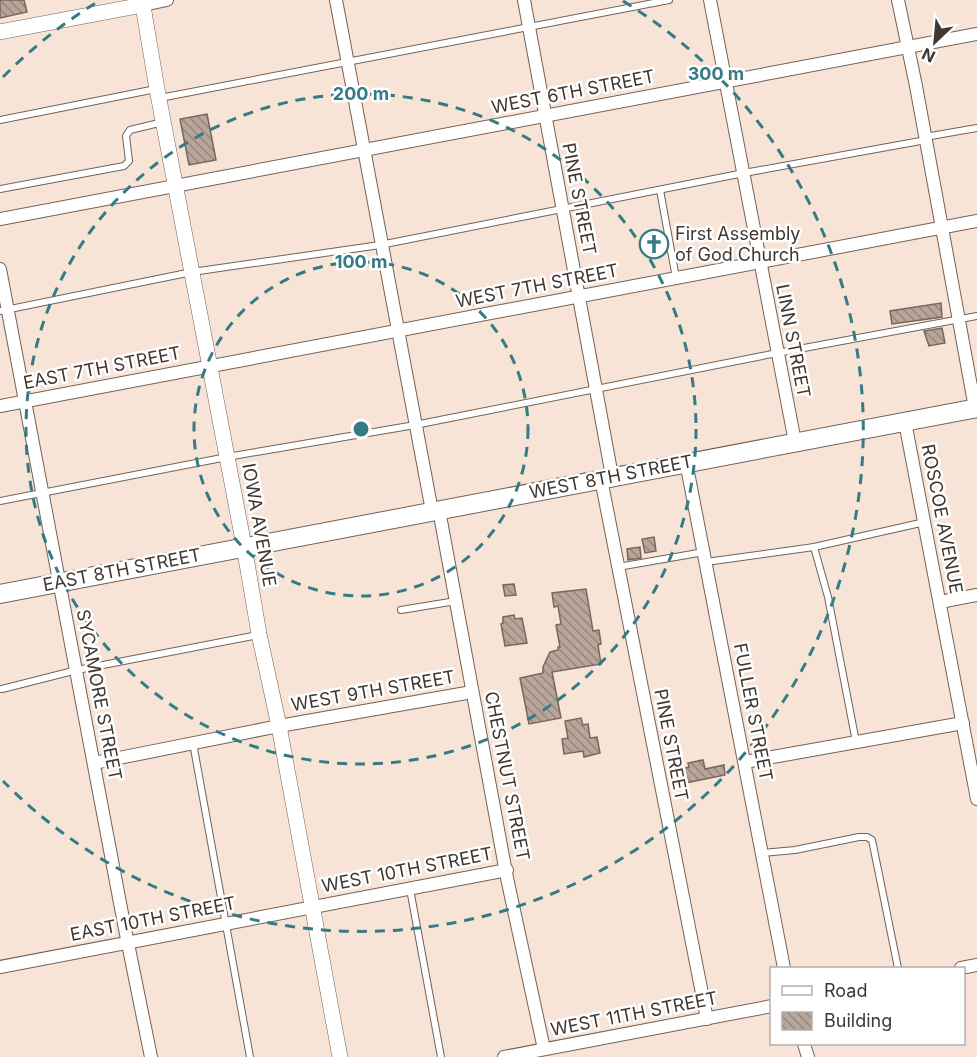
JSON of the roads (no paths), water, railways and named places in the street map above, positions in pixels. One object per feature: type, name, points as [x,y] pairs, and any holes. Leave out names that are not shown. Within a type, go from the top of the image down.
[{"type":"main road","name":"WEST 8TH STREET","points":[[244,546],[976,408]]},
{"type":"main road","name":"EAST 8TH STREET","points":[[0,594],[244,546]]},
{"type":"street","points":[[0,32],[142,2],[167,0]]},
{"type":"street","name":"CHESTNUT STREET","points":[[336,0],[415,425],[456,600],[472,692],[544,1049]]},
{"type":"street","name":"PINE STREET","points":[[524,0],[597,390],[618,567],[706,1019]]},
{"type":"street","name":"LINN STREET","points":[[710,0],[795,442]]},
{"type":"street","points":[[898,0],[976,408]]},
{"type":"street","name":"IOWA AVENUE","points":[[142,2],[259,634],[314,906],[340,1057]]},
{"type":"street","name":"WEST 6TH STREET","points":[[0,219],[977,34]]},
{"type":"street","name":"WEST 7TH STREET","points":[[210,366],[977,221]]},
{"type":"street","name":"SYCAMORE STREET","points":[[0,269],[4,310],[44,493],[151,1057]]},
{"type":"street","name":"EAST 7TH STREET","points":[[0,406],[210,366]]},
{"type":"street","name":"ROSCOE AVENUE","points":[[905,422],[977,799]]},
{"type":"street","name":"FULLER STREET","points":[[686,462],[746,762],[784,967]]},
{"type":"street","points":[[940,602],[977,596]]},
{"type":"street","name":"WEST 9TH STREET","points":[[94,763],[279,726],[472,692]]},
{"type":"street","points":[[746,762],[963,723]]},
{"type":"street","name":"WEST 10TH STREET","points":[[314,906],[507,870]]},
{"type":"street","name":"EAST 10TH STREET","points":[[0,967],[314,906]]},
{"type":"street","name":"WEST 11TH STREET","points":[[504,1057],[770,1006]]},
{"type":"lane","points":[[0,120],[347,63],[669,0]]},
{"type":"lane","points":[[0,189],[124,166],[129,161],[126,136],[130,130],[164,122]]},
{"type":"lane","points":[[4,310],[192,272],[380,245],[977,128]]},
{"type":"lane","points":[[660,190],[676,278]]},
{"type":"lane","points":[[0,501],[227,457],[415,425],[977,316]]},
{"type":"lane","points":[[618,567],[814,547],[925,522]]},
{"type":"lane","points":[[814,547],[828,597],[856,742]]},
{"type":"lane","points":[[401,610],[456,600]]},
{"type":"lane","points":[[2,689],[77,670],[259,634]]},
{"type":"lane","points":[[193,743],[250,1057]]},
{"type":"lane","points":[[762,853],[795,850],[859,837],[872,840],[898,967]]},
{"type":"lane","points":[[410,888],[441,1057]]},
{"type":"place","name":"First Assembly of God Church","points":[[654,244]]}]
